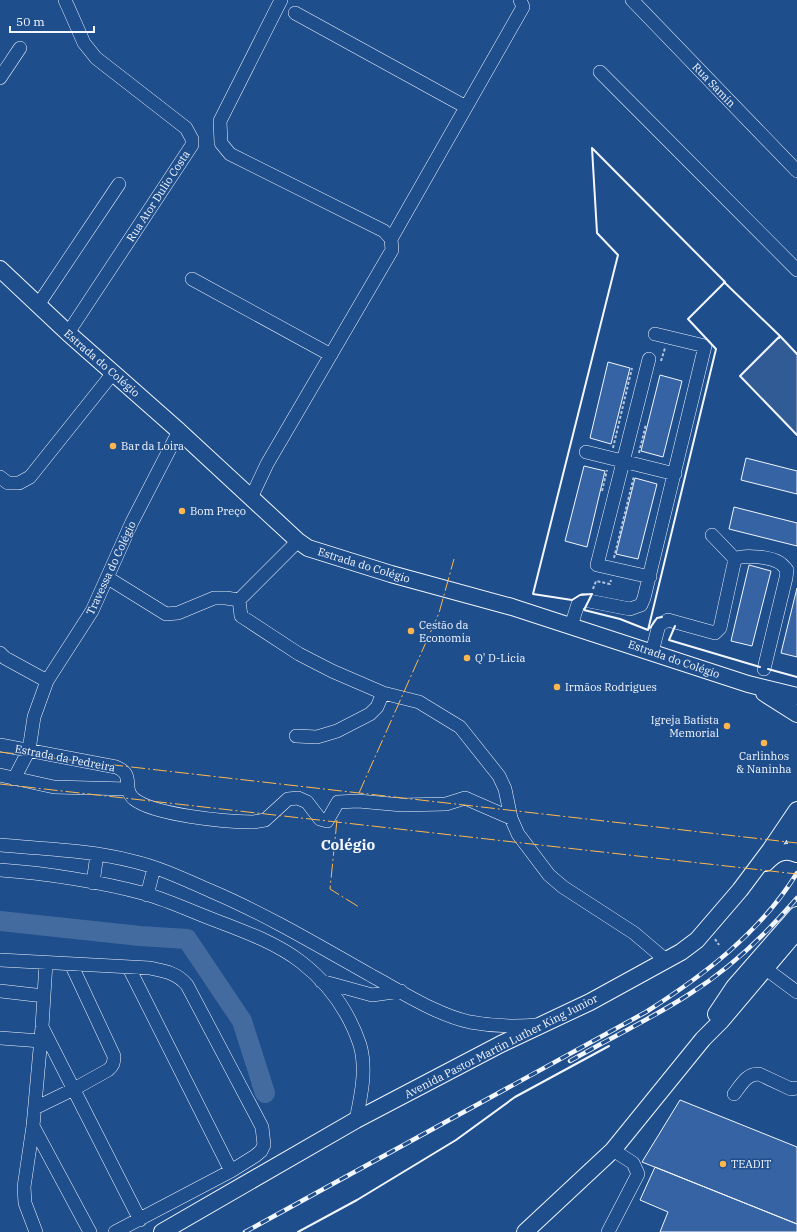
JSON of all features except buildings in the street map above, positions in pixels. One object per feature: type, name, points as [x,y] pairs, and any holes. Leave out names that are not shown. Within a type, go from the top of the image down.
[{"type":"main road","name":"Estrada do Colégio","points":[[0,270],[68,333],[179,431],[298,541],[308,548],[322,554],[512,607],[748,684],[794,694]]},
{"type":"main road","name":"Estrada do Colégio","points":[[748,684],[797,714]]},
{"type":"main road","points":[[797,810],[793,833],[797,846]]},
{"type":"main road","name":"Avenida Pastor Martin Luther King Junior","points":[[162,1232],[356,1120],[501,1044],[590,1002],[667,961],[697,940],[740,890],[770,850],[797,810]]},
{"type":"main road","points":[[740,890],[772,857],[785,851],[797,854]]},
{"type":"main road","points":[[703,1039],[715,1016],[734,987],[797,915]]},
{"type":"main road","points":[[525,1232],[613,1150],[703,1039],[721,1021],[796,934]]},
{"type":"street","name":"Rua Ator Dulio Costa","points":[[65,0],[84,43],[96,58],[186,128],[190,133],[192,145],[68,333]]},
{"type":"street","points":[[281,0],[220,121],[221,143],[230,154],[384,231],[391,239]]},
{"type":"street","points":[[251,498],[268,464],[392,250],[391,239],[523,7],[520,0]]},
{"type":"street","name":"Rua Samin","points":[[632,0],[797,171]]},
{"type":"street","points":[[295,13],[466,107]]},
{"type":"street","points":[[0,78],[20,48]]},
{"type":"street","points":[[600,72],[797,270]]},
{"type":"street","points":[[38,305],[119,184]]},
{"type":"street","points":[[192,280],[331,355]]},
{"type":"street","points":[[571,626],[578,604],[584,600],[630,609],[641,605],[644,598],[705,346],[655,334]]},
{"type":"street","points":[[649,359],[597,565],[650,577]]},
{"type":"street","points":[[0,476],[8,483],[19,483],[30,477],[113,373]]},
{"type":"street","name":"Travessa do Colégio","points":[[14,779],[29,750],[34,717],[47,681],[92,611],[132,522],[179,431]]},
{"type":"street","points":[[586,452],[675,474]]},
{"type":"street","points":[[712,535],[735,559]]},
{"type":"street","points":[[239,600],[298,541]]},
{"type":"street","points":[[735,559],[742,556],[751,556],[779,562],[787,570],[764,669]]},
{"type":"street","points":[[652,652],[659,625],[668,620],[714,633],[720,628],[735,559]]},
{"type":"street","points":[[108,578],[166,614],[178,613],[214,598],[239,600]]},
{"type":"street","points":[[239,600],[241,616],[247,622],[298,654],[332,671],[383,693],[419,702],[460,727],[499,776],[505,789],[511,818],[518,834],[549,875],[563,887],[634,933],[667,961]]},
{"type":"street","points":[[2,658],[47,681]]},
{"type":"street","points":[[296,736],[317,737],[344,728],[370,714],[377,707],[383,693]]},
{"type":"street","name":"Estrada da Pedreira","points":[[0,745],[116,767],[124,770],[127,775],[128,789]]},
{"type":"street","points":[[0,774],[14,779],[54,786],[128,789],[132,797],[138,802],[168,812],[239,822],[265,820],[288,800],[298,798],[307,802],[320,819],[327,821],[338,802],[358,801],[402,805],[446,804],[465,798],[511,818]]},
{"type":"street","points":[[0,845],[97,854],[133,861],[212,891],[271,919],[401,991],[446,1014],[470,1022],[517,1027],[540,1025]]},
{"type":"street","points":[[93,883],[97,854]]},
{"type":"street","points":[[147,895],[154,868]]},
{"type":"street","points":[[0,870],[27,872],[93,883],[147,895],[254,936],[273,945],[301,963],[321,981],[342,1007],[350,1020],[360,1046],[363,1070],[356,1120]]},
{"type":"street","points":[[0,960],[150,968],[170,972],[181,977],[187,985],[262,1126],[264,1141],[261,1151],[231,1171],[115,1232]]},
{"type":"street","points":[[36,1232],[25,1203],[24,1187],[35,1108],[46,963]]},
{"type":"street","points":[[35,1108],[108,1070],[112,1067],[114,1061],[114,1056],[71,964]]},
{"type":"street","points":[[129,968],[231,1171]]},
{"type":"street","points":[[766,969],[797,992]]},
{"type":"street","points":[[321,981],[372,995],[401,991]]},
{"type":"street","points":[[0,991],[44,996]]},
{"type":"street","points":[[42,1027],[140,1220]]},
{"type":"street","points":[[0,1038],[41,1041]]},
{"type":"street","points":[[734,1094],[748,1077],[753,1074],[759,1074],[791,1089],[797,1088]]},
{"type":"street","points":[[33,1126],[90,1232]]},
{"type":"street","points":[[608,1232],[638,1174],[633,1163],[613,1150]]},
{"type":"shaded area","points":[[780,336],[797,354],[797,435],[740,376]]},
{"type":"waterway","points":[[0,921],[140,936],[187,939],[242,1021],[265,1093]]},
{"type":"railway","points":[[245,1232],[646,1012],[668,998],[710,968],[748,934],[766,915],[797,873]]},
{"type":"railway","points":[[570,1061],[662,1011],[706,983],[748,949],[797,898]]},
{"type":"wall","points":[[592,148],[725,282],[688,319],[716,349],[648,630],[620,619],[584,610],[592,594],[580,595],[572,600],[533,594],[618,255],[597,233],[592,148]]},
{"type":"wall","points":[[724,282],[780,336],[740,376],[797,435]]},
{"type":"wall","points":[[779,338],[780,336],[797,354]]},
{"type":"wall","points":[[650,628],[657,618],[662,617]]},
{"type":"wall","points":[[675,626],[669,640],[760,667]]},
{"type":"wall","points":[[768,669],[797,677]]},
{"type":"wall","points":[[298,1232],[357,1200],[456,1140],[515,1097],[609,1046]]},
{"type":"power","points":[[359,793],[439,613],[454,559]]},
{"type":"power","points":[[0,752],[797,843]]},
{"type":"power","points":[[0,784],[797,874]]},
{"type":"power","points":[[337,820],[330,889],[359,907]]},
{"type":"place","name":"Bar da Loira","points":[[113,446]]},
{"type":"place","name":"Bom Preço","points":[[182,511]]},
{"type":"place","name":"Cestão da Economia","points":[[411,631]]},
{"type":"place","name":"Q' D-Licia","points":[[467,658]]},
{"type":"place","name":"Irmãos Rodrigues","points":[[557,687]]},
{"type":"place","name":"Igreja Batista Memorial","points":[[727,726]]},
{"type":"place","name":"Carlinhos & Naninha","points":[[764,743]]},
{"type":"place","name":"TEADIT","points":[[723,1164]]},
{"type":"district","name":"Colégio","points":[[348,844]]}]
